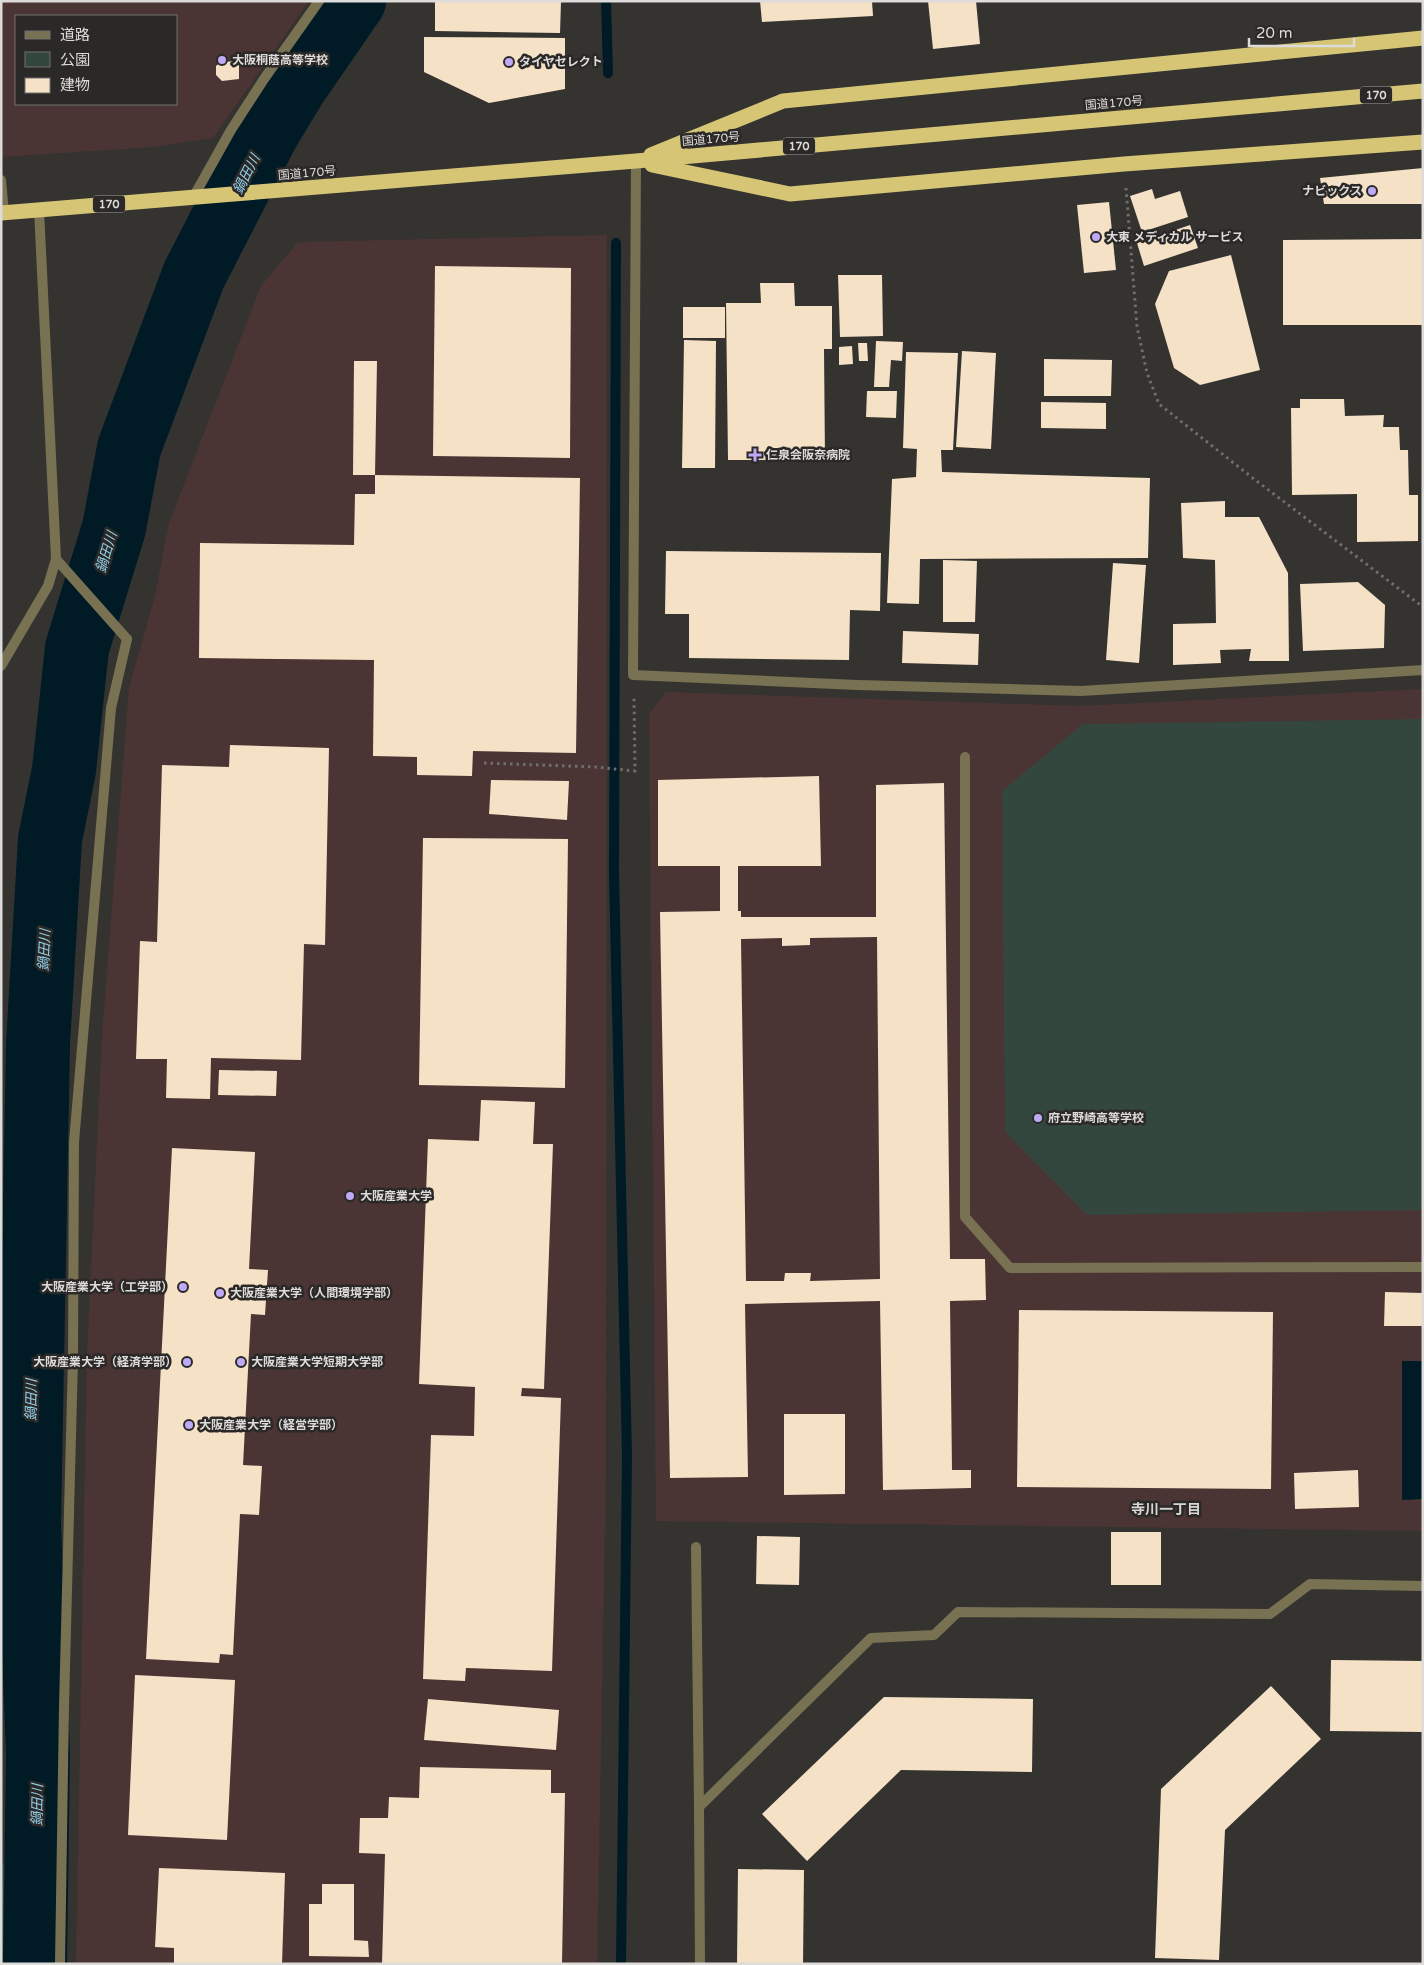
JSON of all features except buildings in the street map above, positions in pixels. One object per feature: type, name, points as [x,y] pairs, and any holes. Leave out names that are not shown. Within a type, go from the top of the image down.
[{"type":"highway","name":"170","points":[[636,161],[783,101],[1423,38]]},
{"type":"highway","name":"国道170号","points":[[2,213],[636,161],[1423,91]]},
{"type":"highway","name":"170","points":[[636,161],[790,194],[1124,164],[1423,142]]},
{"type":"street","points":[[194,196],[231,130],[319,1]]},
{"type":"street","points":[[636,161],[634,675],[857,685],[1081,690],[1423,670]]},
{"type":"street","points":[[1,180],[2,213]]},
{"type":"street","points":[[1,666],[48,586],[56,559],[39,210]]},
{"type":"street","points":[[56,559],[127,639],[111,708],[74,1142],[73,1358],[64,1706],[60,1964]]},
{"type":"street","points":[[965,757],[965,1217],[1010,1268],[1423,1267]]},
{"type":"street","points":[[696,1547],[700,1964]]},
{"type":"street","points":[[699,1807],[871,1638],[934,1635],[958,1612],[1270,1614],[1310,1584],[1423,1586]]},
{"type":"path","points":[[1124,164],[1137,326],[1147,373],[1159,404],[1254,479],[1423,607]]},
{"type":"path","points":[[484,763],[635,771],[634,675]]},
{"type":"shaded area","name":"大阪桐蔭高等学校","points":[[1,1],[309,1],[213,138],[153,147],[1,157]]},
{"type":"shaded area","name":"大阪産業大学","points":[[607,235],[606,1473],[597,1964],[76,1964],[87,1356],[102,1036],[129,688],[155,596],[169,523],[261,286],[298,242]]},
{"type":"shaded area","name":"府立野崎高等学校","points":[[1423,689],[1423,1531],[656,1521],[649,714],[666,692],[1080,706]]},
{"type":"green space","points":[[1423,719],[1423,1210],[1087,1215],[1005,1132],[1002,791],[1083,724]]},
{"type":"green space","points":[[1,1863],[11,1864],[11,1964],[1,1964]]},
{"type":"water","points":[[1402,1361],[1423,1361],[1423,1499],[1402,1500]]},
{"type":"waterway","name":"鍋田川","points":[[35,1964],[38,1753],[29,1524],[38,1044],[50,839],[64,770],[77,648],[114,528],[129,448],[194,275],[267,133],[296,85],[354,1]]},
{"type":"waterway","points":[[606,1],[608,73]]},
{"type":"waterway","points":[[616,243],[614,873],[627,1456],[621,1964]]},
{"type":"place","name":"大阪桐蔭高等学校","points":[[222,60]]},
{"type":"place","name":"タイヤセレクト","points":[[509,62]]},
{"type":"place","name":"ナビックス","points":[[1372,191]]},
{"type":"place","name":"大東 メディカル サービス","points":[[1096,237]]},
{"type":"place","name":"仁泉会阪奈病院","points":[[755,455]]},
{"type":"place","name":"府立野崎高等学校","points":[[1038,1118]]},
{"type":"place","name":"大阪産業大学","points":[[350,1196]]},
{"type":"place","name":"大阪産業大学（工学部）","points":[[183,1287]]},
{"type":"place","name":"大阪産業大学（人間環境学部）","points":[[220,1293]]},
{"type":"place","name":"大阪産業大学（経済学部）","points":[[187,1362]]},
{"type":"place","name":"大阪産業大学短期大学部","points":[[241,1362]]},
{"type":"place","name":"大阪産業大学（経営学部）","points":[[189,1425]]},
{"type":"district","name":"寺川一丁目","points":[[1166,1509]]}]
